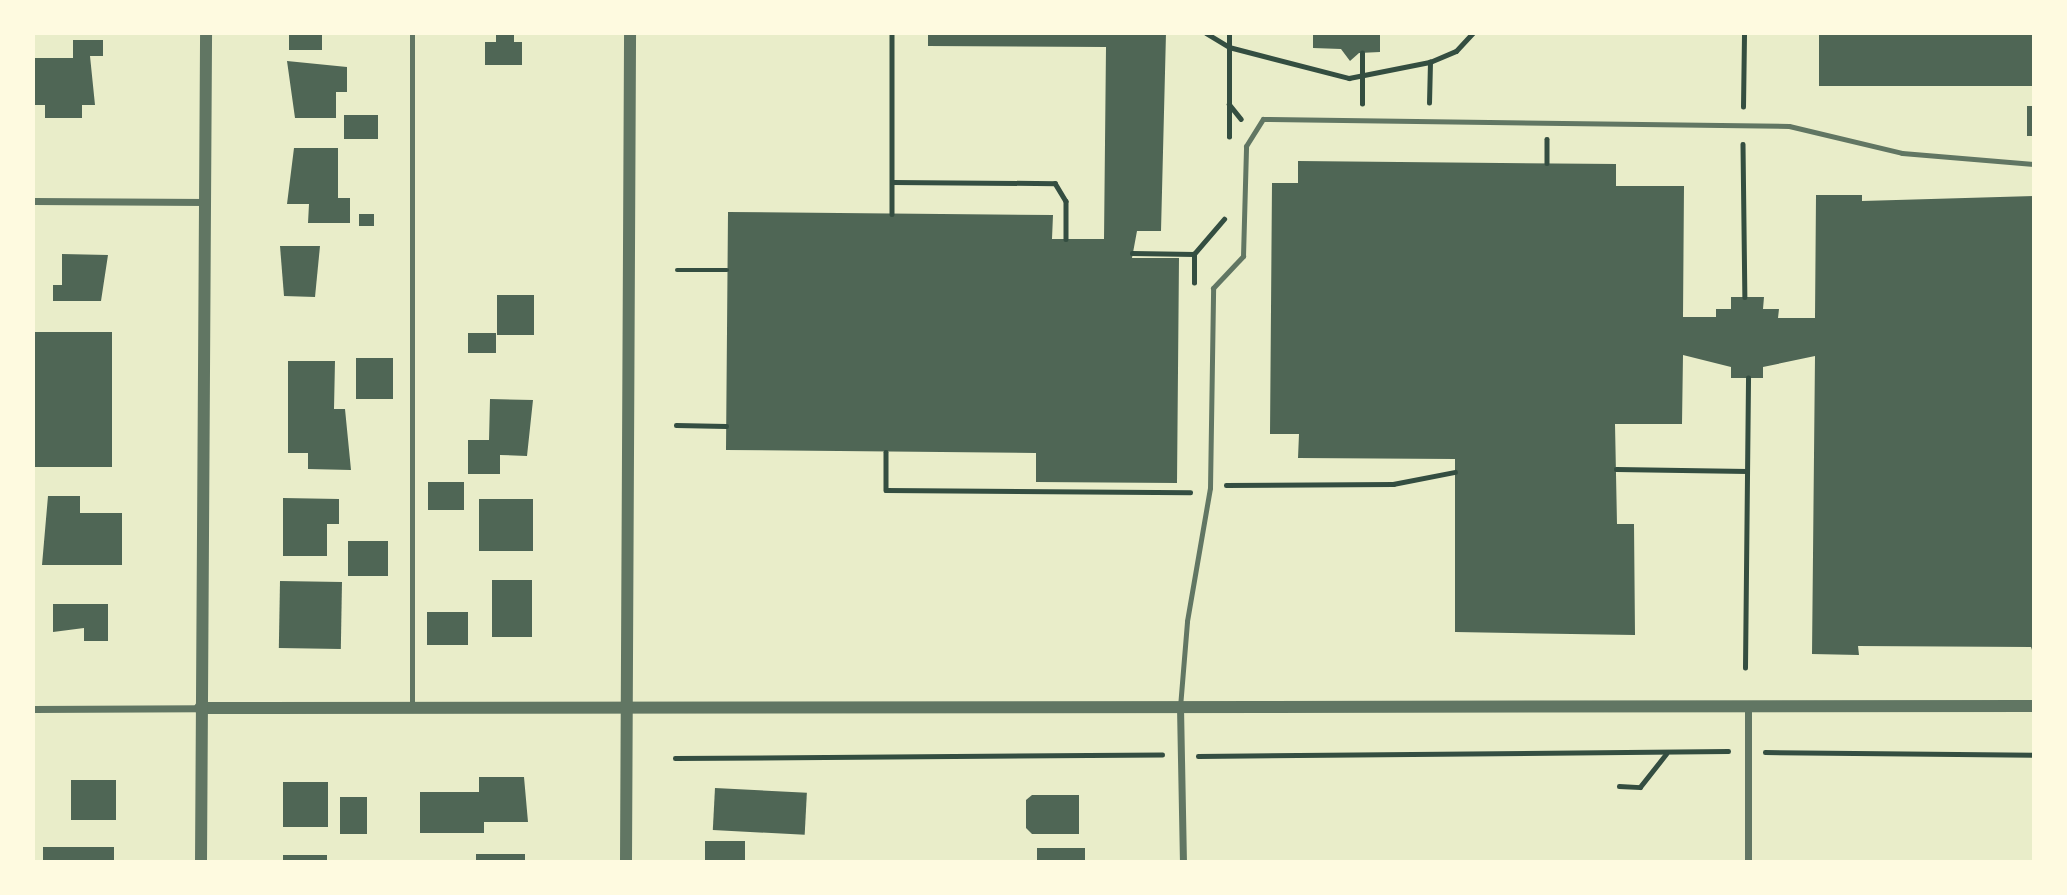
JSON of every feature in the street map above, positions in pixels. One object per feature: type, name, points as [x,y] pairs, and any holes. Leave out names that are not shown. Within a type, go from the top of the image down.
[{"type":"street","points":[[201,862],[206,33]]},
{"type":"street","points":[[626,862],[630,33]]},
{"type":"street","points":[[33,201],[206,202]]},
{"type":"street","points":[[1748,705],[1748,862]]},
{"type":"street","points":[[33,709],[2034,706]]},
{"type":"street","points":[[1180,707],[1183,862]]},
{"type":"lane","points":[[412,33],[412,707]]},
{"type":"lane","points":[[1180,707],[1187,621],[1210,488],[1213,288],[1243,256],[1247,138],[1271,115],[1802,128],[1902,153],[2034,164]]},
{"type":"path","points":[[892,33],[892,214]]},
{"type":"path","points":[[1206,33],[1246,52],[1362,76],[1430,62],[1456,51],[1473,33]]},
{"type":"path","points":[[1744,33],[1745,297]]},
{"type":"path","points":[[1361,117],[1362,53]]},
{"type":"path","points":[[1429,120],[1430,62]]},
{"type":"path","points":[[892,182],[1055,183],[1066,201],[1066,239]]},
{"type":"path","points":[[1132,253],[1194,254]]},
{"type":"path","points":[[677,270],[727,271]]},
{"type":"path","points":[[1745,668],[1748,378]]},
{"type":"path","points":[[676,425],[726,426]]},
{"type":"path","points":[[886,452],[886,490],[1210,488],[1238,482],[1393,484],[1455,472]]},
{"type":"path","points":[[1616,469],[1747,471]]},
{"type":"path","points":[[1227,758],[1748,751],[2034,755]]},
{"type":"path","points":[[1619,786],[1640,787],[1667,753]]},
{"type":"path","points":[[675,758],[1129,754]]},
{"type":"building","points":[[289,33],[322,33],[322,50],[289,50]]},
{"type":"building","points":[[496,33],[514,33],[514,42],[522,42],[522,65],[485,65],[485,42],[496,42]]},
{"type":"building","points":[[928,33],[1166,33],[1161,231],[1137,231],[1132,258],[1179,258],[1177,483],[1036,482],[1036,453],[726,450],[728,212],[1053,215],[1052,239],[1104,239],[1106,47],[928,46]]},
{"type":"building","points":[[1313,33],[1380,33],[1380,52],[1359,53],[1350,61],[1341,49],[1313,48]]},
{"type":"building","points":[[1819,33],[2034,33],[2034,86],[1819,86]]},
{"type":"building","points":[[73,40],[103,40],[103,56],[90,56],[95,105],[82,105],[82,118],[45,118],[45,105],[33,105],[33,58],[73,58]]},
{"type":"building","points":[[287,61],[347,67],[347,92],[336,92],[336,118],[295,118]]},
{"type":"building","points":[[2027,106],[2034,106],[2034,136],[2027,136]]},
{"type":"building","points":[[344,115],[378,115],[378,139],[344,139]]},
{"type":"building","points":[[294,148],[338,148],[338,198],[350,198],[350,223],[308,223],[309,204],[287,204]]},
{"type":"building","points":[[1298,161],[1616,164],[1616,186],[1684,186],[1683,317],[1716,317],[1716,309],[1731,309],[1731,297],[1764,297],[1763,309],[1779,309],[1778,318],[1815,318],[1816,195],[1862,195],[1862,201],[2034,196],[2034,656],[2031,647],[1858,646],[1859,655],[1812,654],[1815,356],[1763,367],[1763,378],[1731,378],[1731,367],[1683,355],[1682,424],[1615,424],[1617,524],[1634,524],[1635,635],[1455,632],[1455,459],[1298,458],[1299,434],[1270,434],[1272,183],[1298,183]]},
{"type":"building","points":[[359,214],[374,214],[374,226],[359,226]]},
{"type":"building","points":[[280,246],[320,246],[315,297],[284,296]]},
{"type":"building","points":[[62,254],[108,255],[101,301],[53,301],[53,285],[62,285]]},
{"type":"building","points":[[497,295],[534,295],[534,335],[497,335]]},
{"type":"building","points":[[33,332],[112,332],[112,467],[33,467]]},
{"type":"building","points":[[468,333],[496,333],[496,353],[468,353]]},
{"type":"building","points":[[356,358],[393,358],[393,399],[356,399]]},
{"type":"building","points":[[288,361],[335,361],[334,409],[345,409],[351,470],[308,469],[308,453],[288,453]]},
{"type":"building","points":[[490,399],[533,400],[527,456],[500,455],[500,474],[468,474],[468,440],[489,440]]},
{"type":"building","points":[[428,482],[464,482],[464,510],[428,510]]},
{"type":"building","points":[[48,496],[80,496],[80,513],[122,513],[122,565],[42,565]]},
{"type":"building","points":[[283,498],[339,499],[339,524],[327,524],[327,556],[283,556]]},
{"type":"building","points":[[479,499],[533,499],[533,551],[479,551]]},
{"type":"building","points":[[348,541],[388,541],[388,576],[348,576]]},
{"type":"building","points":[[492,580],[532,580],[532,637],[492,637]]},
{"type":"building","points":[[280,581],[342,582],[341,649],[279,648]]},
{"type":"building","points":[[53,604],[108,604],[108,641],[84,641],[84,628],[53,632]]},
{"type":"building","points":[[427,612],[468,612],[468,645],[427,645]]},
{"type":"building","points":[[479,777],[524,777],[528,822],[484,822],[484,833],[420,833],[420,792],[479,792]]},
{"type":"building","points":[[71,780],[116,780],[116,820],[71,820]]},
{"type":"building","points":[[283,782],[328,782],[328,827],[283,827]]},
{"type":"building","points":[[715,788],[807,793],[805,835],[713,830]]},
{"type":"building","points":[[1032,795],[1079,795],[1079,834],[1032,834],[1026,828],[1026,800]]},
{"type":"building","points":[[340,797],[367,797],[367,834],[340,834]]},
{"type":"building","points":[[705,841],[745,841],[745,862],[705,862]]},
{"type":"building","points":[[43,847],[114,847],[114,862],[43,862]]},
{"type":"building","points":[[1037,848],[1085,848],[1085,862],[1037,862]]},
{"type":"building","points":[[476,854],[525,854],[525,862],[476,862]]},
{"type":"building","points":[[283,855],[327,855],[327,862],[283,862]]}]
